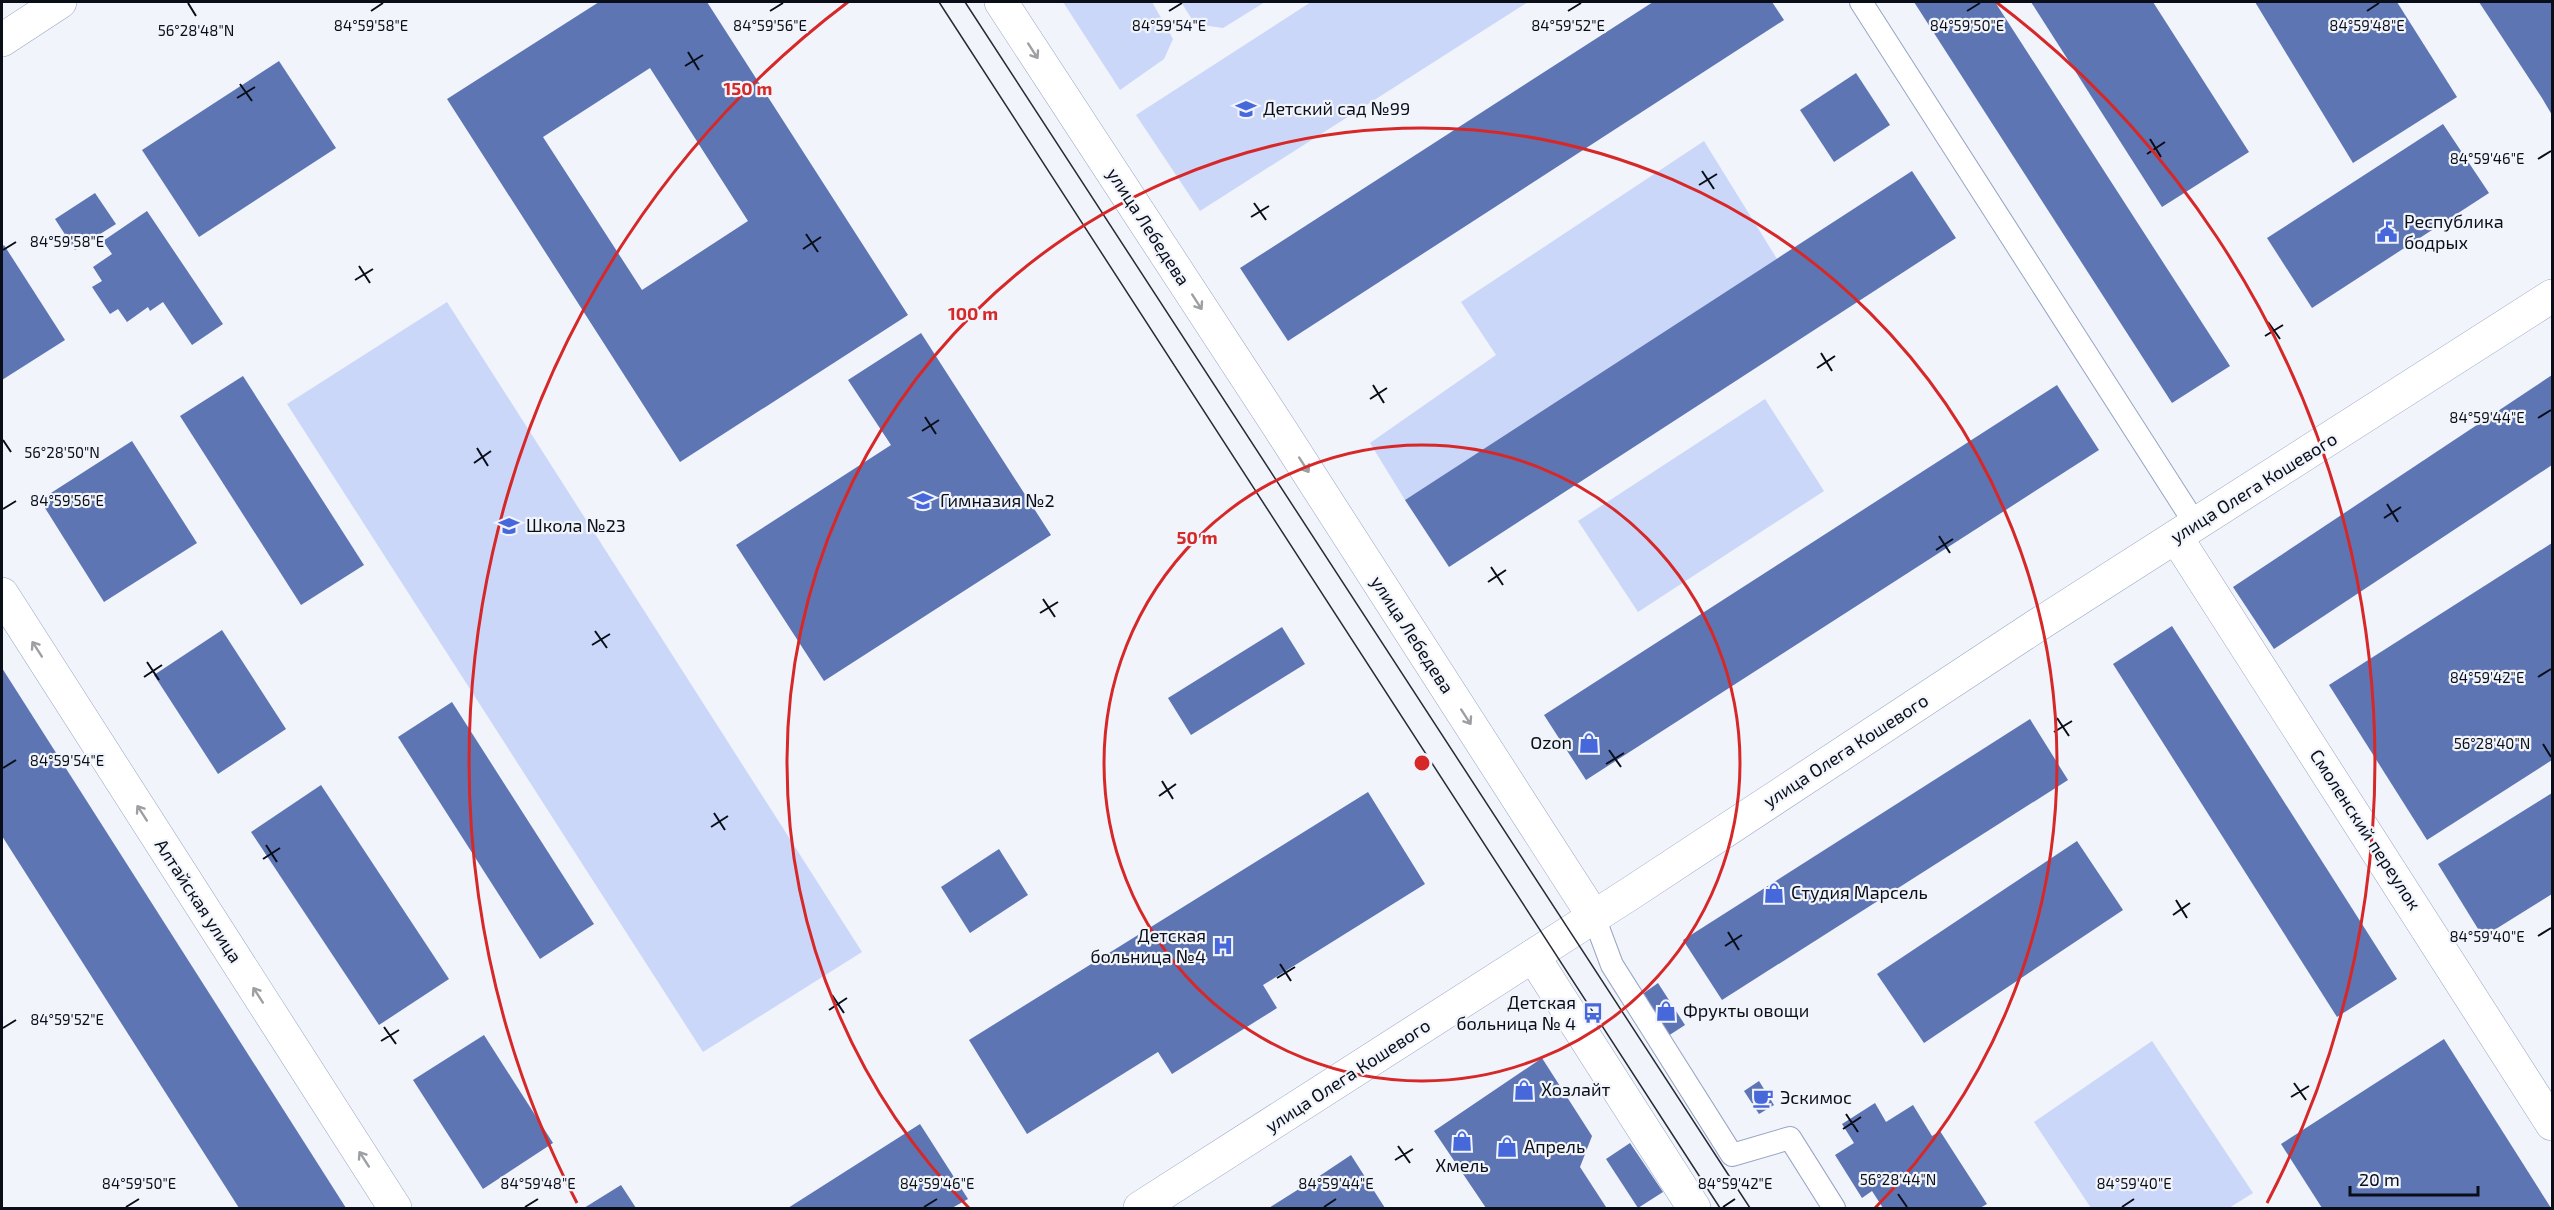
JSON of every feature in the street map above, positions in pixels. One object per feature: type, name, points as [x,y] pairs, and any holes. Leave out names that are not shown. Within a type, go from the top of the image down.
[{"type":"street","points":[[2,40],[60,2]]},
{"type":"street","name":"улица Лебедева","points":[[1001,2],[1277,424],[1594,917]]},
{"type":"street","name":"улица Олега Кошевого","points":[[1140,1209],[1594,917],[2026,633],[2553,296]]},
{"type":"street","name":"Смоленский переулок","points":[[2186,531],[2553,1124]]},
{"type":"street","name":"Алтайская улица","points":[[2,594],[395,1209]]},
{"type":"street","points":[[1533,956],[1694,1209]]},
{"type":"lane","points":[[1861,2],[2186,531]]},
{"type":"lane","name":"улица Лебедева","points":[[1594,917],[1612,965],[1732,1155],[1790,1138],[1834,1209]]},
{"type":"shaded area","points":[[1063,2],[1152,2],[1173,39],[1164,59],[1120,90]]},
{"type":"shaded area","points":[[1181,2],[1265,2],[1223,28],[1195,24]]},
{"type":"shaded area","name":"Детский сад №99","points":[[1311,2],[1528,2],[1200,211],[1136,115]]},
{"type":"shaded area","points":[[1704,141],[1777,259],[1405,500],[1370,443],[1496,355],[1461,302]]},
{"type":"shaded area","points":[[447,302],[862,952],[703,1052],[287,404]]},
{"type":"shaded area","points":[[1765,399],[1824,491],[1638,612],[1578,521]]},
{"type":"shaded area","points":[[2152,1041],[2253,1193],[2229,1208],[2091,1208],[2034,1122]]},
{"type":"building","points":[[599,2],[707,2],[908,315],[680,462],[447,99]],"holes":[[[650,68],[748,221],[642,290],[543,137]]]},
{"type":"building","points":[[1653,2],[1772,2],[1784,20],[1288,341],[1240,268]]},
{"type":"building","points":[[1914,2],[1995,2],[2230,366],[2172,403]]},
{"type":"building","points":[[2031,2],[2153,2],[2249,152],[2162,207]]},
{"type":"building","points":[[2255,2],[2397,2],[2457,97],[2353,163]]},
{"type":"building","points":[[2479,2],[2552,2],[2552,115],[2542,98]]},
{"type":"building","points":[[279,61],[336,148],[199,237],[142,150]]},
{"type":"building","points":[[1856,73],[1890,125],[1834,162],[1800,110]]},
{"type":"building","points":[[2443,124],[2489,193],[2312,308],[2267,238]]},
{"type":"building","points":[[1912,171],[1956,238],[1449,567],[1405,500]]},
{"type":"building","points":[[95,193],[116,224],[75,250],[55,219]]},
{"type":"building","points":[[147,211],[223,324],[192,345],[163,302],[150,311],[148,307],[127,322],[118,309],[110,314],[92,287],[102,281],[93,267],[112,254],[103,241]]},
{"type":"building","points":[[4,245],[65,340],[2,380],[2,247]]},
{"type":"building","points":[[921,333],[1051,535],[824,681],[736,545],[891,445],[848,380]]},
{"type":"building","points":[[2552,375],[2552,465],[2274,649],[2233,587]]},
{"type":"building","points":[[243,376],[364,565],[301,605],[180,416]]},
{"type":"building","points":[[2057,385],[2099,450],[1586,780],[1544,715]]},
{"type":"building","points":[[132,441],[197,543],[104,602],[40,500]]},
{"type":"building","points":[[2552,543],[2552,760],[2427,840],[2329,685]]},
{"type":"building","points":[[2172,626],[2397,979],[2337,1017],[2113,664]]},
{"type":"building","points":[[1282,627],[1305,664],[1191,735],[1168,698]]},
{"type":"building","points":[[222,630],[286,729],[218,774],[154,675]]},
{"type":"building","points":[[2,668],[346,1208],[239,1208],[2,836]]},
{"type":"building","points":[[452,702],[594,924],[540,959],[398,737]]},
{"type":"building","points":[[2030,719],[2068,780],[1722,1000],[1683,940]]},
{"type":"building","points":[[321,785],[449,979],[379,1025],[251,832]]},
{"type":"building","name":"Детская больница №4","points":[[1368,792],[1425,884],[1263,985],[1277,1008],[1172,1074],[1158,1052],[1027,1134],[969,1040]]},
{"type":"building","points":[[2552,793],[2552,894],[2483,937],[2438,864]]},
{"type":"building","points":[[2077,841],[2123,910],[1924,1043],[1877,974]]},
{"type":"building","points":[[999,849],[1028,895],[970,933],[941,887]]},
{"type":"building","points":[[1658,983],[1685,1025],[1668,1036],[1641,995]]},
{"type":"building","points":[[484,1035],[553,1143],[483,1189],[413,1080]]},
{"type":"building","points":[[2444,1039],[2551,1208],[2322,1208],[2281,1144]]},
{"type":"building","points":[[1542,1058],[1592,1136],[1580,1167],[1606,1207],[1604,1208],[1486,1208],[1434,1131]]},
{"type":"building","points":[[1759,1081],[1774,1105],[1759,1114],[1744,1091]]},
{"type":"building","points":[[1875,1103],[1886,1122],[1913,1105],[1932,1136],[1940,1131],[1987,1204],[1980,1208],[1883,1208],[1872,1191],[1862,1198],[1835,1155],[1854,1143],[1842,1124]]},
{"type":"building","points":[[920,1124],[968,1199],[952,1208],[788,1208]]},
{"type":"building","points":[[1630,1143],[1663,1192],[1638,1208],[1606,1159]]},
{"type":"building","points":[[1351,1155],[1385,1208],[1269,1208],[1318,1177]]},
{"type":"building","points":[[621,1185],[636,1208],[584,1208]]},
{"type":"tram line","points":[[939,2],[1720,1208]]},
{"type":"tram line","points":[[965,2],[1750,1208]]},
{"type":"place","name":"Детский сад №99","points":[[1246,109]]},
{"type":"place","name":"Республика бодрых","points":[[2387,232]]},
{"type":"place","name":"Гимназия №2","points":[[923,501]]},
{"type":"place","name":"Школа №23","points":[[509,526]]},
{"type":"place","name":"Ozon","points":[[1589,743]]},
{"type":"place","name":"Студия Марсель","points":[[1774,893]]},
{"type":"place","name":"Детская больница №4","points":[[1223,946]]},
{"type":"place","name":"Фрукты овощи","points":[[1666,1011]]},
{"type":"place","name":"Детская больница № 4","points":[[1593,1013]]},
{"type":"place","name":"Хозлайт","points":[[1524,1090]]},
{"type":"place","name":"Эскимос","points":[[1763,1098]]},
{"type":"place","name":"Хмель","points":[[1462,1141]]},
{"type":"place","name":"Апрель","points":[[1507,1147]]}]
